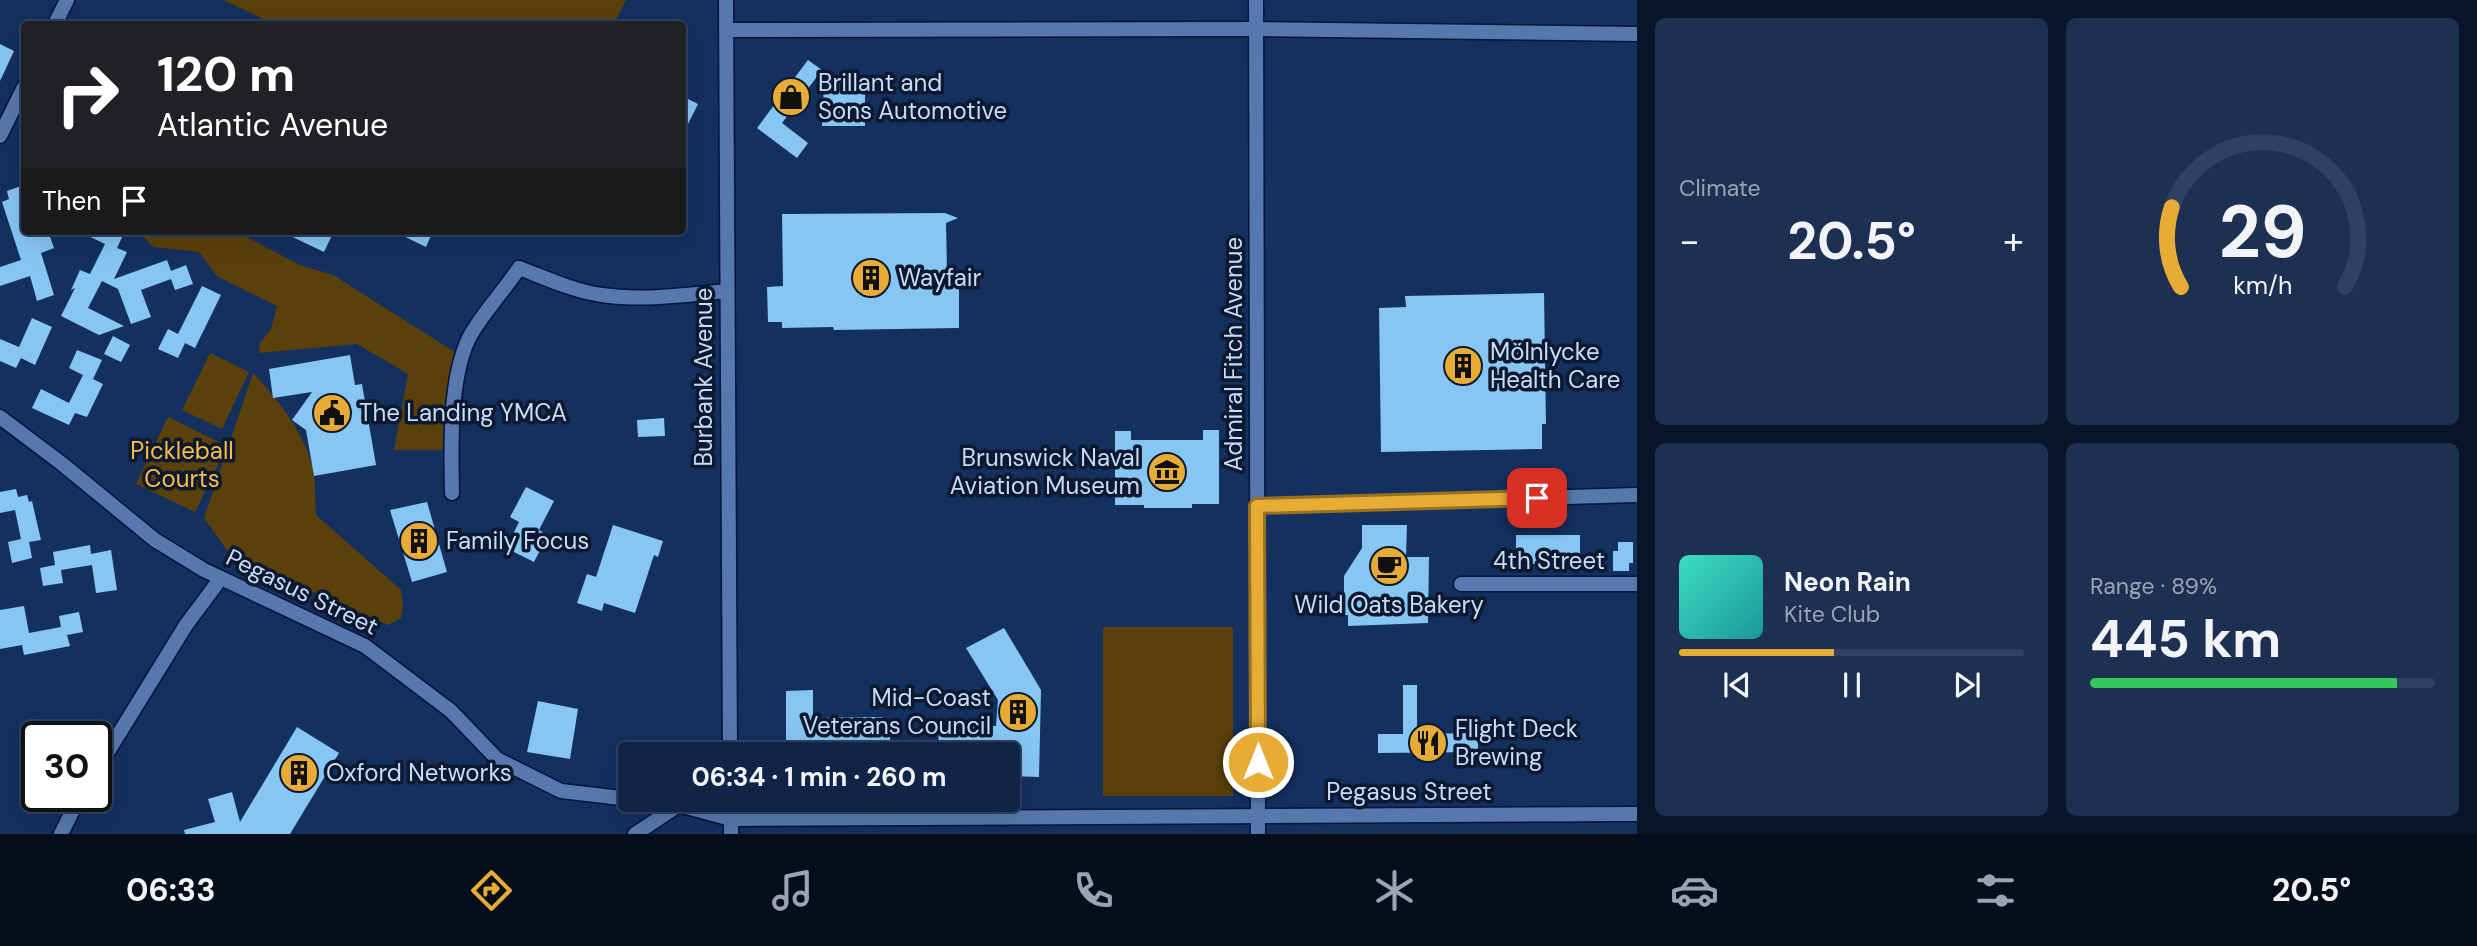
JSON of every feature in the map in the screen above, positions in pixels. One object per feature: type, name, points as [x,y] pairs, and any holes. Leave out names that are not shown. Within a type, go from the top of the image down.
[{"type":"street","points":[[56,21],[67,0]]},
{"type":"street","name":"Burbank Avenue","points":[[726,0],[730,742]]},
{"type":"street","name":"Admiral Fitch Avenue","points":[[1256,0],[1258,834]]},
{"type":"street","points":[[726,30],[1256,29],[1637,34]]},
{"type":"street","points":[[0,136],[21,92]]},
{"type":"street","points":[[452,493],[452,426],[457,385],[467,341],[519,268],[576,290],[603,295],[663,297],[726,291]]},
{"type":"street","name":"Pegasus Street","points":[[0,417],[155,540],[222,578],[365,646],[451,711],[497,759],[561,791],[618,798]]},
{"type":"street","points":[[1257,506],[1637,495]]},
{"type":"street","points":[[112,745],[186,625],[222,578]]},
{"type":"street","name":"4th Street","points":[[1461,584],[1637,584]]},
{"type":"street","points":[[61,834],[72,812]]},
{"type":"street","points":[[635,834],[668,812]]},
{"type":"street","name":"Pegasus Street","points":[[705,812],[731,819],[1637,814]]},
{"type":"street","points":[[731,812],[731,834]]},
{"type":"green space","points":[[223,0],[626,0],[616,21],[268,21]]},
{"type":"green space","points":[[142,235],[243,235],[300,265],[333,275],[458,354],[442,450],[394,450],[408,374],[357,344],[259,353],[260,343],[271,329],[277,306],[218,277],[199,252],[153,247]]},
{"type":"green space","points":[[210,353],[249,372],[222,429],[182,410]]},
{"type":"green space","points":[[253,373],[281,406],[304,444],[314,476],[316,515],[401,590],[401,618],[388,625],[231,556],[204,518]]},
{"type":"green space","name":"Pickleball Courts","points":[[168,417],[227,446],[195,512],[136,484]]},
{"type":"green space","points":[[1103,627],[1233,627],[1233,796],[1103,796]]},
{"type":"building","points":[[0,44],[14,51],[0,81]]},
{"type":"building","name":"Brillant and Sons Automotive","points":[[808,60],[822,70],[782,123],[808,143],[797,158],[757,128]]},
{"type":"building","points":[[838,80],[851,80],[865,86],[865,126],[822,126],[824,85]]},
{"type":"building","points":[[686,98],[698,104],[686,128]]},
{"type":"building","points":[[21,186],[21,235],[49,235],[54,248],[41,253],[54,295],[37,301],[30,276],[0,286],[0,267],[21,260],[2,202],[9,199],[7,191]]},
{"type":"building","name":"Wayfair","points":[[945,213],[958,218],[946,223],[947,270],[959,270],[959,328],[834,330],[833,327],[782,328],[782,322],[768,322],[767,287],[783,286],[782,214]]},
{"type":"building","points":[[86,235],[123,235],[117,248],[127,252],[114,279],[167,260],[171,271],[186,265],[193,284],[175,290],[171,279],[141,290],[151,317],[131,324],[118,289],[102,281],[88,308],[124,326],[99,335],[61,316],[75,288],[71,290],[80,270],[90,274],[105,244]]},
{"type":"building","points":[[288,235],[332,235],[324,252]]},
{"type":"building","points":[[401,235],[431,235],[426,247]]},
{"type":"building","points":[[202,286],[221,295],[195,348],[185,343],[178,358],[158,349],[168,329],[178,334]]},
{"type":"building","name":"Mölnlycke Health Care","points":[[1544,293],[1546,424],[1542,424],[1542,449],[1381,452],[1379,308],[1406,307],[1405,296]]},
{"type":"building","points":[[32,318],[52,327],[35,365],[21,358],[16,368],[0,361],[0,339],[19,347]]},
{"type":"building","points":[[113,336],[130,345],[121,362],[104,354]]},
{"type":"building","points":[[77,350],[102,360],[93,379],[103,384],[87,417],[75,413],[69,425],[32,408],[41,389],[69,403],[83,375],[69,368]]},
{"type":"building","name":"The Landing YMCA","points":[[350,355],[355,385],[362,384],[376,465],[314,476],[306,430],[292,420],[312,392],[273,398],[269,369]]},
{"type":"building","points":[[664,418],[665,436],[638,437],[637,420]]},
{"type":"building","name":"Brunswick Naval Aviation Museum","points":[[1203,430],[1219,430],[1219,504],[1192,504],[1192,508],[1115,505],[1115,431],[1131,431],[1131,440],[1203,440]]},
{"type":"building","points":[[526,487],[554,501],[539,530],[548,535],[534,562],[506,548],[519,522],[510,517]]},
{"type":"building","points":[[16,489],[18,497],[27,495],[29,502],[32,501],[41,540],[29,542],[32,558],[12,563],[8,542],[21,539],[15,510],[0,513],[0,492]]},
{"type":"building","name":"Family Focus","points":[[427,502],[447,572],[412,582],[390,510]]},
{"type":"building","points":[[613,525],[663,541],[658,557],[654,555],[635,613],[604,603],[602,611],[577,603],[587,574],[596,577]]},
{"type":"building","name":"Wild Oats Bakery","points":[[1362,525],[1407,525],[1406,557],[1429,557],[1428,623],[1348,626],[1348,615],[1344,615],[1344,576],[1362,548]]},
{"type":"building","points":[[1516,535],[1580,535],[1580,564],[1516,564]]},
{"type":"building","points":[[1618,542],[1633,542],[1633,563],[1629,563],[1629,571],[1613,571],[1613,551],[1618,551]]},
{"type":"building","points":[[90,545],[91,554],[111,550],[117,590],[96,593],[92,565],[61,570],[63,583],[43,586],[40,568],[55,565],[53,552]]},
{"type":"building","points":[[24,606],[29,633],[61,627],[59,616],[79,612],[83,632],[67,635],[70,646],[24,655],[22,645],[0,649],[0,610]]},
{"type":"building","name":"Mid-Coast Veterans Council","points":[[1004,628],[1041,690],[1039,777],[1020,776],[1020,742],[938,742],[939,725],[996,726],[998,700],[966,648]]},
{"type":"building","name":"Flight Deck Brewing","points":[[1403,685],[1417,685],[1417,734],[1478,733],[1478,752],[1378,753],[1378,734],[1403,734]]},
{"type":"building","points":[[813,690],[813,718],[883,717],[883,731],[890,731],[890,742],[786,742],[786,691]]},
{"type":"building","points":[[538,701],[578,709],[570,759],[527,752]]},
{"type":"building","name":"Oxford Networks","points":[[297,727],[339,753],[290,834],[185,834],[184,830],[215,822],[208,799],[232,792],[240,822]]},
{"type":"place","name":"Brillant and Sons Automotive","points":[[791,97]]},
{"type":"place","name":"Wayfair","points":[[871,278]]},
{"type":"place","name":"Mölnlycke Health Care","points":[[1463,366]]},
{"type":"place","name":"The Landing YMCA","points":[[332,413]]},
{"type":"place","name":"Brunswick Naval Aviation Museum","points":[[1167,472]]},
{"type":"place","name":"Family Focus","points":[[419,541]]},
{"type":"place","name":"Wild Oats Bakery","points":[[1389,566]]},
{"type":"place","name":"Mid-Coast Veterans Council","points":[[1018,712]]},
{"type":"place","name":"Flight Deck Brewing","points":[[1428,743]]},
{"type":"place","name":"Oxford Networks","points":[[299,773]]},
{"type":"route","points":[[1258,762],[1257,506],[1537,498]]}]
